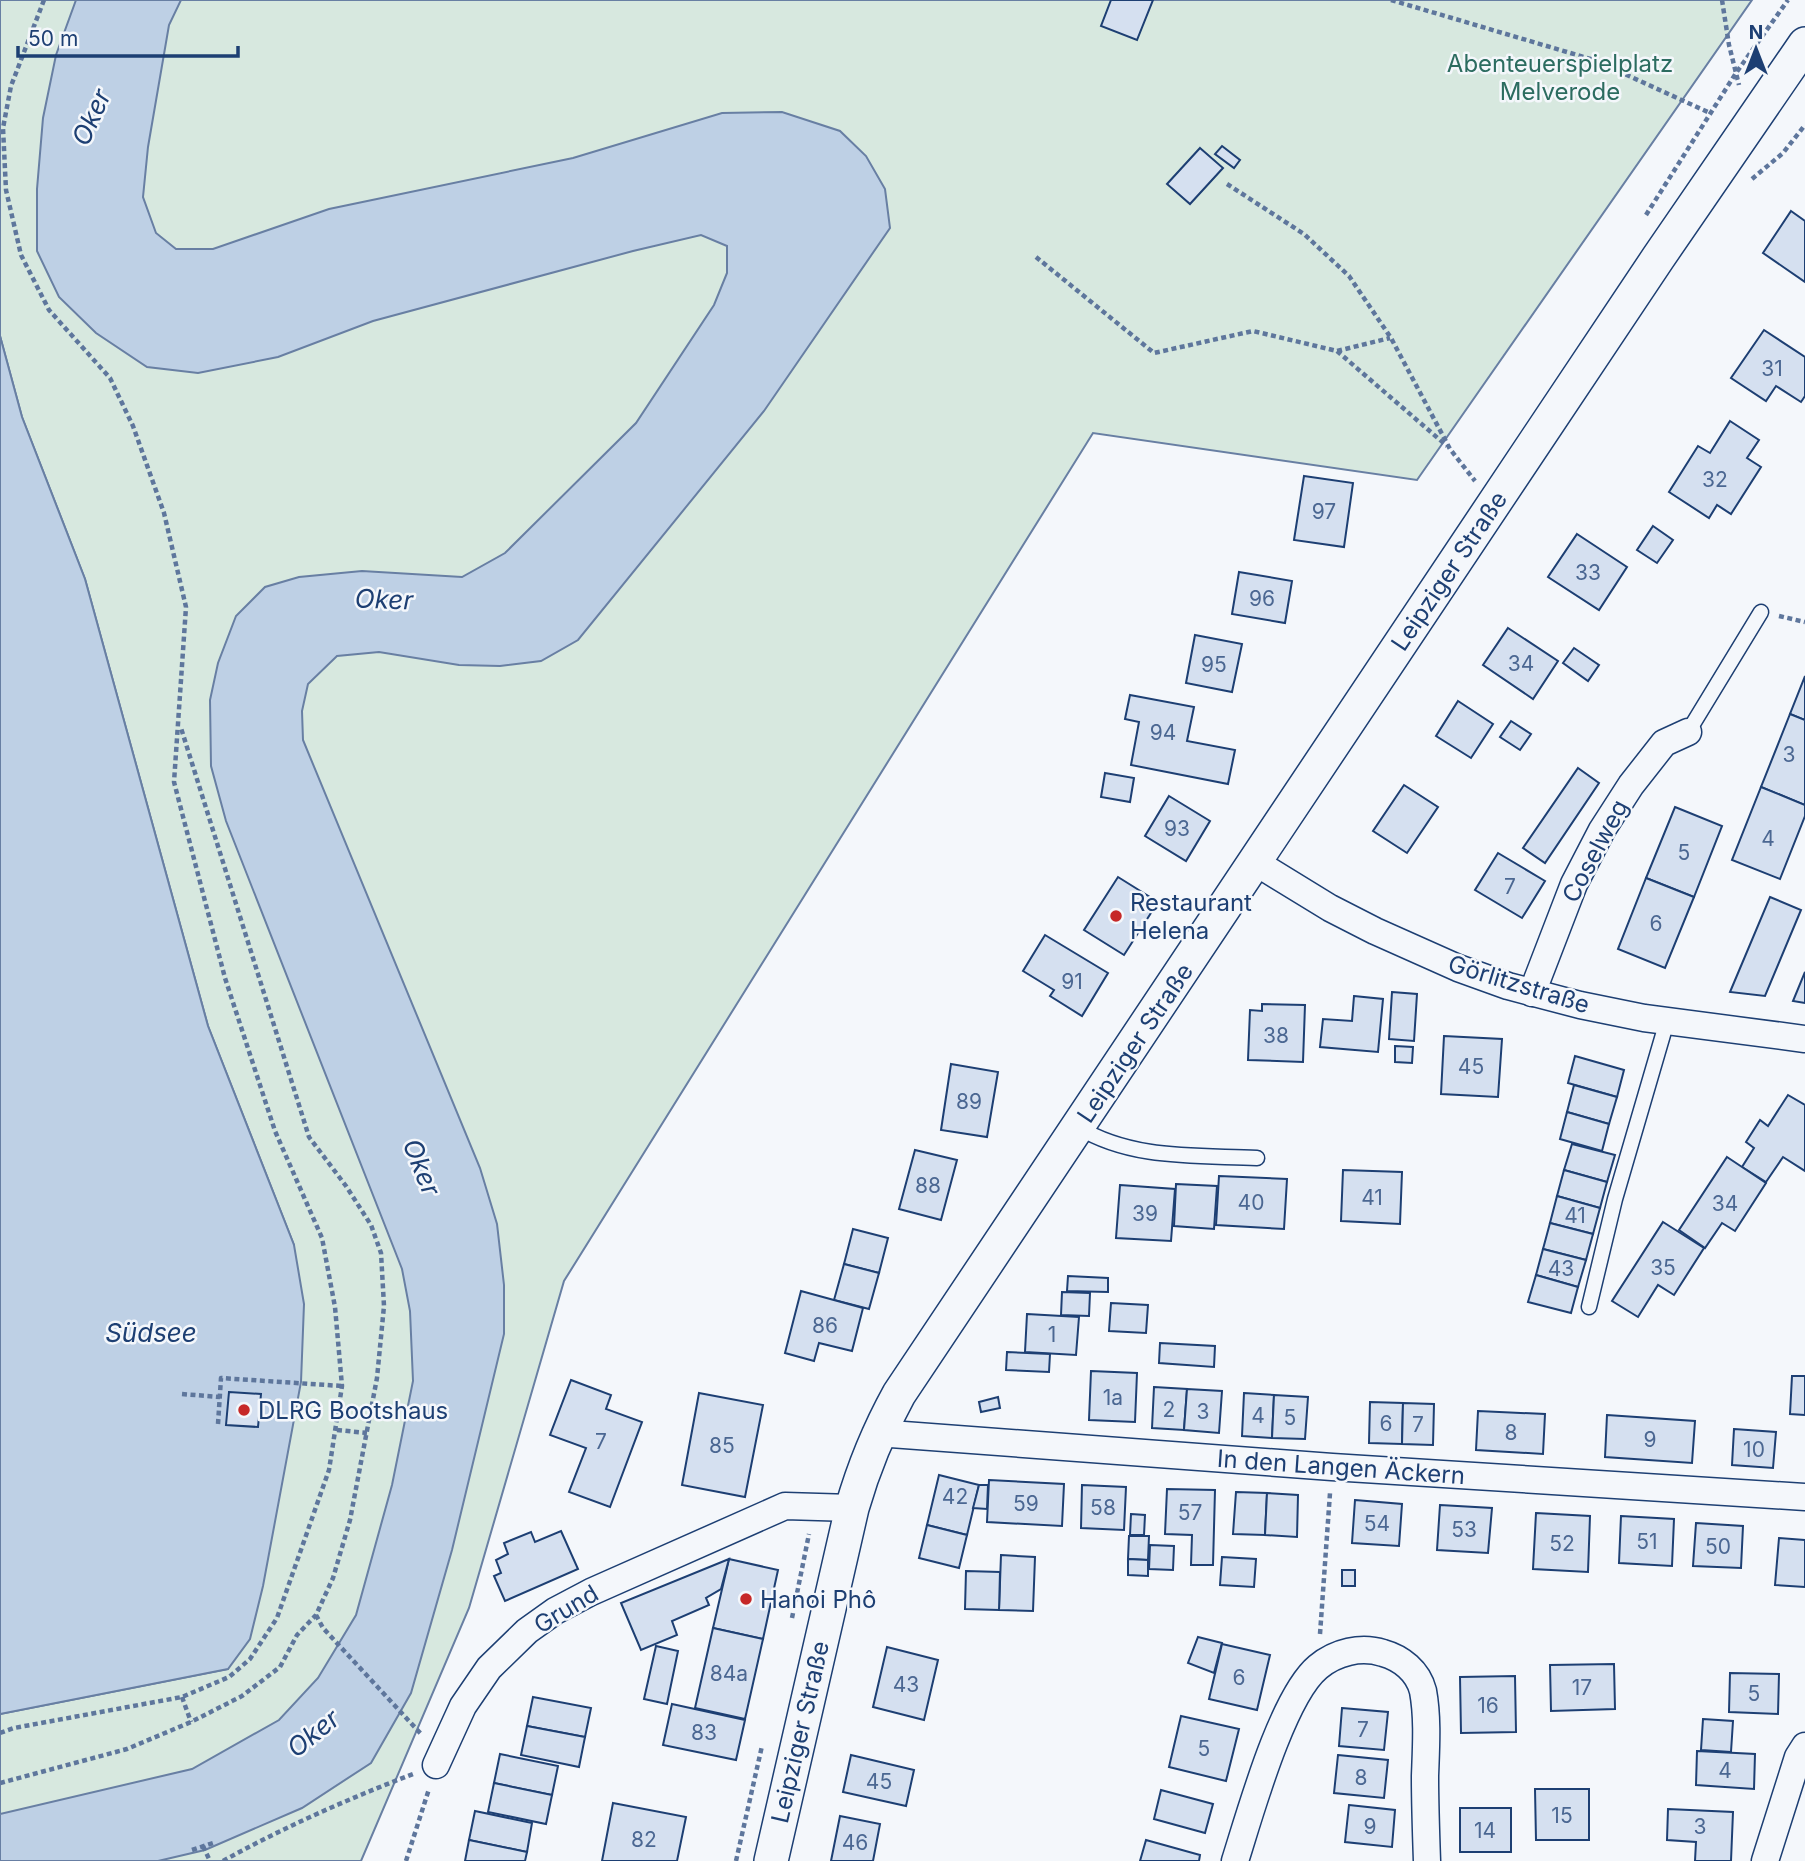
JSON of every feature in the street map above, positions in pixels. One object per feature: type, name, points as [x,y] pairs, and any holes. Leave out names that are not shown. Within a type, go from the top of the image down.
[{"type":"street","name":"Leipziger Straße","points":[[771,1861],[852,1508],[877,1433],[899,1394],[1497,498],[1805,44]]},
{"type":"street","name":"Coselweg","points":[[1532,993],[1574,884],[1602,830],[1631,785],[1664,743],[1688,732]]},
{"type":"street","name":"Görlitzstraße","points":[[1255,862],[1330,908],[1375,931],[1458,968],[1532,993],[1668,1021],[1805,1039]]},
{"type":"street","name":"In den Langen Äckern","points":[[877,1433],[1332,1467],[1805,1497]]},
{"type":"street","name":"Grund","points":[[436,1765],[463,1706],[489,1668],[527,1631],[555,1611],[591,1592],[785,1506],[852,1508]]},
{"type":"street","points":[[1235,1861],[1265,1772],[1300,1689],[1318,1667],[1343,1652],[1372,1649],[1391,1655],[1412,1669],[1422,1689],[1426,1724],[1426,1861]]},
{"type":"street","points":[[1765,1861],[1798,1757],[1805,1746]]},
{"type":"lane","points":[[1688,732],[1762,612]]},
{"type":"lane","points":[[1590,1307],[1615,1199],[1668,1021]]},
{"type":"lane","points":[[1078,1127],[1098,1139],[1128,1150],[1257,1158]]},
{"type":"path","points":[[0,1733],[14,1728],[182,1697],[229,1677],[250,1659],[272,1626],[329,1470],[342,1385],[335,1307],[322,1238],[275,1131],[225,978],[174,782],[186,607],[164,513],[133,426],[110,378],[49,310],[21,255],[6,190],[3,128],[11,86],[44,0]]},
{"type":"path","points":[[1391,0],[1594,60],[1710,113]]},
{"type":"path","points":[[1722,0],[1736,73],[1788,0]]},
{"type":"path","points":[[1227,184],[1304,234],[1349,276],[1391,338],[1450,449],[1472,478],[1497,498]]},
{"type":"path","points":[[1036,257],[1154,353],[1253,331],[1337,351],[1391,338]]},
{"type":"path","points":[[1337,351],[1450,449]]},
{"type":"path","points":[[0,1783],[127,1749],[191,1722],[242,1696],[280,1667],[298,1635],[316,1615],[333,1578],[350,1520],[377,1378],[384,1306],[381,1252],[371,1225],[309,1137],[179,724]]},
{"type":"path","points":[[218,1424],[221,1378],[342,1385]]},
{"type":"path","points":[[182,1394],[220,1397]]},
{"type":"path","points":[[337,1430],[367,1433]]},
{"type":"path","points":[[1318,1667],[1332,1467]]},
{"type":"path","points":[[316,1615],[323,1628],[415,1729]]},
{"type":"path","points":[[182,1697],[191,1722]]},
{"type":"path","points":[[223,1861],[262,1839],[365,1792],[436,1765]]},
{"type":"path","points":[[406,1861],[436,1765]]},
{"type":"path","points":[[192,1850],[213,1843]]},
{"type":"path","points":[[203,1846],[210,1861]]},
{"type":"green space","name":"Abenteuerspielplatz Melverode","points":[[0,0],[1752,0],[1417,480],[1093,433],[564,1281],[469,1608],[361,1861],[0,1861],[0,1714],[228,1669],[294,1245],[208,1026],[85,579],[22,417],[0,336]]},
{"type":"water","name":"Oker","points":[[76,0],[181,0],[169,25],[148,147],[143,197],[156,233],[176,249],[213,249],[329,209],[573,158],[722,113],[782,112],[840,131],[866,156],[885,189],[890,228],[764,411],[578,640],[541,661],[500,666],[459,665],[379,652],[337,656],[308,684],[302,711],[303,740],[480,1168],[497,1224],[504,1285],[504,1334],[452,1550],[411,1693],[371,1763],[302,1808],[205,1850],[158,1861],[0,1861],[0,1814],[192,1769],[279,1720],[318,1678],[356,1615],[392,1485],[413,1381],[410,1311],[402,1269],[226,821],[211,766],[210,700],[218,663],[236,616],[265,587],[299,577],[362,571],[462,577],[505,553],[636,423],[714,305],[727,273],[727,246],[701,235],[633,251],[373,321],[278,357],[198,373],[147,367],[96,333],[59,297],[37,251],[37,189],[43,118],[56,55]]},
{"type":"water","name":"Südsee","points":[[0,336],[22,417],[85,579],[208,1026],[294,1245],[304,1304],[301,1382],[263,1586],[250,1639],[228,1669],[0,1714]]},
{"type":"building","points":[[1111,0],[1153,0],[1137,40],[1101,26]]},
{"type":"building","points":[[1222,146],[1240,160],[1234,168],[1215,154]]},
{"type":"building","points":[[1200,148],[1223,168],[1190,204],[1167,184]]},
{"type":"building","points":[[1791,211],[1805,221],[1805,282],[1763,253]]},
{"type":"building","points":[[1764,330],[1805,357],[1805,396],[1801,402],[1776,386],[1766,401],[1731,378]]},
{"type":"building","points":[[1730,421],[1759,440],[1747,458],[1761,467],[1731,514],[1717,505],[1709,518],[1669,492],[1698,446],[1710,453]]},
{"type":"building","points":[[1304,476],[1353,483],[1344,547],[1294,540]]},
{"type":"building","points":[[1653,526],[1673,540],[1657,563],[1637,550]]},
{"type":"building","points":[[1577,534],[1627,567],[1599,610],[1548,577]]},
{"type":"building","points":[[1239,572],[1292,581],[1285,623],[1232,614]]},
{"type":"building","points":[[1508,628],[1558,661],[1533,699],[1483,665]]},
{"type":"building","points":[[1195,635],[1242,644],[1232,692],[1186,683]]},
{"type":"building","points":[[1574,648],[1599,665],[1588,681],[1563,663]]},
{"type":"building","points":[[1805,676],[1805,720],[1790,714]]},
{"type":"building","points":[[1130,695],[1194,707],[1187,741],[1235,750],[1228,784],[1131,765],[1139,722],[1125,719]]},
{"type":"building","points":[[1458,701],[1493,724],[1471,758],[1436,736]]},
{"type":"building","points":[[1790,714],[1805,720],[1805,805],[1761,787]]},
{"type":"building","points":[[1511,721],[1531,734],[1520,750],[1500,737]]},
{"type":"building","points":[[1578,768],[1599,783],[1545,863],[1523,848]]},
{"type":"building","points":[[1105,773],[1134,778],[1130,802],[1101,797]]},
{"type":"building","points":[[1404,785],[1438,807],[1407,853],[1373,831]]},
{"type":"building","points":[[1761,787],[1805,805],[1805,816],[1780,879],[1732,860]]},
{"type":"building","points":[[1169,796],[1210,821],[1186,861],[1145,836]]},
{"type":"building","points":[[1675,807],[1722,826],[1694,897],[1646,878]]},
{"type":"building","points":[[1498,853],[1545,881],[1522,918],[1475,890]]},
{"type":"building","points":[[1118,877],[1158,902],[1124,955],[1084,930]]},
{"type":"building","points":[[1646,878],[1694,897],[1665,968],[1618,949]]},
{"type":"building","points":[[1770,897],[1801,910],[1765,996],[1730,992]]},
{"type":"building","points":[[1045,935],[1108,973],[1082,1016],[1050,996],[1054,990],[1023,971]]},
{"type":"building","points":[[1805,972],[1805,1003],[1793,1001]]},
{"type":"building","points":[[1392,992],[1417,994],[1414,1041],[1389,1039]]},
{"type":"building","points":[[1354,996],[1383,999],[1378,1052],[1320,1047],[1323,1019],[1352,1021]]},
{"type":"building","points":[[1262,1004],[1305,1005],[1303,1062],[1248,1060],[1250,1010],[1262,1011]]},
{"type":"building","points":[[1444,1036],[1502,1039],[1498,1097],[1441,1094]]},
{"type":"building","points":[[1395,1046],[1413,1047],[1412,1063],[1395,1062]]},
{"type":"building","points":[[1575,1056],[1624,1070],[1617,1097],[1568,1083]]},
{"type":"building","points":[[951,1064],[998,1072],[987,1137],[941,1130]]},
{"type":"building","points":[[1574,1085],[1617,1097],[1609,1124],[1567,1112]]},
{"type":"building","points":[[1788,1095],[1805,1105],[1805,1171],[1783,1157],[1766,1182],[1742,1167],[1754,1148],[1746,1142],[1760,1120],[1768,1126]]},
{"type":"building","points":[[1567,1112],[1609,1124],[1602,1151],[1560,1139]]},
{"type":"building","points":[[1572,1144],[1615,1155],[1607,1182],[1564,1170]]},
{"type":"building","points":[[915,1150],[957,1160],[941,1220],[899,1209]]},
{"type":"building","points":[[1727,1157],[1766,1183],[1735,1231],[1722,1223],[1705,1248],[1679,1230]]},
{"type":"building","points":[[1343,1170],[1402,1172],[1400,1224],[1341,1221]]},
{"type":"building","points":[[1564,1170],[1607,1182],[1600,1208],[1557,1196]]},
{"type":"building","points":[[1219,1176],[1287,1179],[1284,1229],[1216,1225]]},
{"type":"building","points":[[1176,1184],[1217,1186],[1214,1229],[1174,1226]]},
{"type":"building","points":[[1120,1185],[1175,1189],[1171,1241],[1116,1238]]},
{"type":"building","points":[[1557,1196],[1600,1208],[1593,1234],[1550,1223]]},
{"type":"building","points":[[1663,1222],[1704,1248],[1674,1295],[1658,1285],[1638,1317],[1612,1301]]},
{"type":"building","points":[[1550,1223],[1593,1234],[1586,1260],[1543,1249]]},
{"type":"building","points":[[853,1229],[888,1238],[879,1273],[844,1264]]},
{"type":"building","points":[[1543,1249],[1586,1260],[1578,1287],[1536,1275]]},
{"type":"building","points":[[844,1264],[879,1273],[869,1309],[834,1300]]},
{"type":"building","points":[[1536,1275],[1578,1287],[1571,1313],[1528,1302]]},
{"type":"building","points":[[1068,1276],[1108,1278],[1108,1292],[1067,1291]]},
{"type":"building","points":[[801,1291],[863,1308],[852,1351],[819,1343],[814,1361],[785,1353]]},
{"type":"building","points":[[1062,1292],[1090,1293],[1089,1316],[1061,1315]]},
{"type":"building","points":[[1111,1303],[1148,1305],[1146,1333],[1109,1331]]},
{"type":"building","points":[[1027,1314],[1079,1317],[1076,1355],[1025,1352]]},
{"type":"building","points":[[1160,1343],[1215,1346],[1214,1367],[1159,1363]]},
{"type":"building","points":[[1007,1352],[1050,1354],[1049,1372],[1006,1370]]},
{"type":"building","points":[[1091,1371],[1137,1373],[1135,1422],[1089,1420]]},
{"type":"building","points":[[1792,1376],[1805,1376],[1805,1415],[1790,1414]]},
{"type":"building","points":[[571,1380],[611,1395],[606,1409],[642,1422],[610,1507],[569,1492],[586,1448],[550,1435]]},
{"type":"building","points":[[1154,1387],[1187,1389],[1184,1430],[1152,1428]]},
{"type":"building","points":[[1187,1389],[1222,1391],[1219,1433],[1184,1430]]},
{"type":"building","name":"DLRG Bootshaus","points":[[229,1392],[261,1394],[258,1427],[226,1425]]},
{"type":"building","points":[[699,1393],[763,1405],[745,1497],[682,1485]]},
{"type":"building","points":[[1244,1393],[1274,1395],[1272,1438],[1242,1436]]},
{"type":"building","points":[[1274,1395],[1308,1397],[1305,1439],[1272,1438]]},
{"type":"building","points":[[998,1397],[1000,1408],[981,1412],[979,1402]]},
{"type":"building","points":[[1370,1402],[1403,1403],[1402,1444],[1369,1443]]},
{"type":"building","points":[[1403,1403],[1434,1404],[1433,1445],[1402,1444]]},
{"type":"building","points":[[1478,1411],[1545,1414],[1543,1454],[1476,1450]]},
{"type":"building","points":[[1607,1415],[1695,1421],[1692,1463],[1605,1457]]},
{"type":"building","points":[[1734,1429],[1776,1432],[1773,1468],[1732,1465]]},
{"type":"building","points":[[939,1475],[979,1485],[967,1535],[927,1525]]},
{"type":"building","points":[[989,1480],[1064,1484],[1062,1526],[987,1522]]},
{"type":"building","points":[[979,1485],[988,1485],[987,1509],[973,1508]]},
{"type":"building","points":[[1082,1485],[1126,1487],[1124,1530],[1081,1528]]},
{"type":"building","points":[[1167,1489],[1215,1490],[1213,1565],[1191,1565],[1192,1535],[1165,1534]]},
{"type":"building","points":[[1236,1492],[1267,1493],[1265,1535],[1233,1534]]},
{"type":"building","points":[[1267,1493],[1298,1495],[1297,1537],[1265,1535]]},
{"type":"building","points":[[1355,1500],[1402,1504],[1399,1546],[1352,1543]]},
{"type":"building","points":[[1440,1505],[1492,1508],[1488,1553],[1437,1550]]},
{"type":"building","points":[[1536,1513],[1590,1516],[1588,1572],[1533,1569]]},
{"type":"building","points":[[1131,1514],[1145,1515],[1144,1535],[1130,1535]]},
{"type":"building","points":[[1621,1516],[1674,1519],[1672,1566],[1619,1563]]},
{"type":"building","points":[[1696,1523],[1743,1526],[1741,1568],[1693,1566]]},
{"type":"building","points":[[927,1525],[967,1535],[959,1568],[919,1558]]},
{"type":"building","points":[[561,1531],[578,1569],[505,1601],[494,1576],[501,1573],[496,1560],[508,1554],[504,1543],[531,1532],[535,1542]]},
{"type":"building","points":[[1129,1536],[1149,1536],[1148,1560],[1128,1559]]},
{"type":"building","points":[[1779,1538],[1805,1540],[1805,1587],[1775,1585]]},
{"type":"building","points":[[1150,1545],[1174,1546],[1173,1570],[1149,1569]]},
{"type":"building","points":[[1001,1555],[1035,1557],[1033,1611],[999,1610]]},
{"type":"building","points":[[1222,1557],[1256,1559],[1254,1587],[1220,1585]]},
{"type":"building","name":"Hanoi Phô","points":[[729,1559],[778,1570],[763,1639],[713,1628]]},
{"type":"building","points":[[729,1559],[721,1589],[706,1598],[709,1605],[672,1621],[677,1635],[641,1650],[621,1603]]},
{"type":"building","points":[[1128,1559],[1148,1560],[1148,1576],[1128,1575]]},
{"type":"building","points":[[1342,1570],[1355,1570],[1355,1586],[1342,1586]]},
{"type":"building","points":[[966,1571],[1000,1572],[999,1610],[965,1609]]},
{"type":"building","points":[[713,1628],[763,1639],[745,1719],[695,1708]]},
{"type":"building","points":[[1198,1637],[1222,1643],[1214,1673],[1188,1663]]},
{"type":"building","points":[[1222,1644],[1270,1655],[1257,1710],[1209,1699]]},
{"type":"building","points":[[656,1646],[678,1651],[667,1704],[644,1699]]},
{"type":"building","points":[[887,1647],[938,1660],[924,1720],[873,1707]]},
{"type":"building","points":[[1614,1664],[1615,1709],[1551,1711],[1550,1665]]},
{"type":"building","points":[[1730,1673],[1779,1674],[1778,1714],[1729,1712]]},
{"type":"building","points":[[1515,1676],[1516,1732],[1461,1733],[1460,1677]]},
{"type":"building","points":[[533,1697],[591,1708],[585,1737],[527,1726]]},
{"type":"building","points":[[672,1704],[745,1720],[736,1760],[663,1745]]},
{"type":"building","points":[[1342,1708],[1388,1712],[1384,1750],[1339,1746]]},
{"type":"building","points":[[1181,1716],[1239,1729],[1226,1781],[1169,1767]]},
{"type":"building","points":[[1703,1719],[1733,1721],[1731,1752],[1701,1750]]},
{"type":"building","points":[[527,1726],[585,1737],[579,1767],[521,1755]]},
{"type":"building","points":[[1697,1751],[1755,1754],[1754,1789],[1696,1785]]},
{"type":"building","points":[[500,1754],[558,1766],[552,1795],[494,1783]]},
{"type":"building","points":[[851,1755],[914,1770],[906,1806],[843,1792]]},
{"type":"building","points":[[1338,1755],[1388,1760],[1384,1798],[1334,1793]]},
{"type":"building","points":[[494,1783],[552,1795],[546,1824],[488,1812]]},
{"type":"building","points":[[1535,1789],[1589,1789],[1589,1840],[1536,1840]]},
{"type":"building","points":[[1161,1790],[1213,1804],[1205,1833],[1154,1819]]},
{"type":"building","points":[[613,1803],[686,1817],[677,1861],[602,1861]]},
{"type":"building","points":[[1349,1805],[1395,1810],[1392,1847],[1345,1842]]},
{"type":"building","points":[[1460,1808],[1511,1808],[1511,1852],[1460,1852]]},
{"type":"building","points":[[1668,1809],[1733,1812],[1731,1861],[1695,1861],[1696,1842],[1667,1840]]},
{"type":"building","points":[[475,1811],[532,1823],[527,1852],[469,1840]]},
{"type":"building","points":[[840,1816],[880,1824],[873,1861],[831,1861]]},
{"type":"building","points":[[469,1840],[527,1852],[525,1861],[465,1861]]},
{"type":"building","points":[[1146,1840],[1200,1855],[1199,1861],[1140,1861]]},
{"type":"place","name":"Restaurant Helena","points":[[1116,916]]},
{"type":"place","name":"DLRG Bootshaus","points":[[244,1410]]},
{"type":"place","name":"Hanoi Phô","points":[[746,1599]]}]
